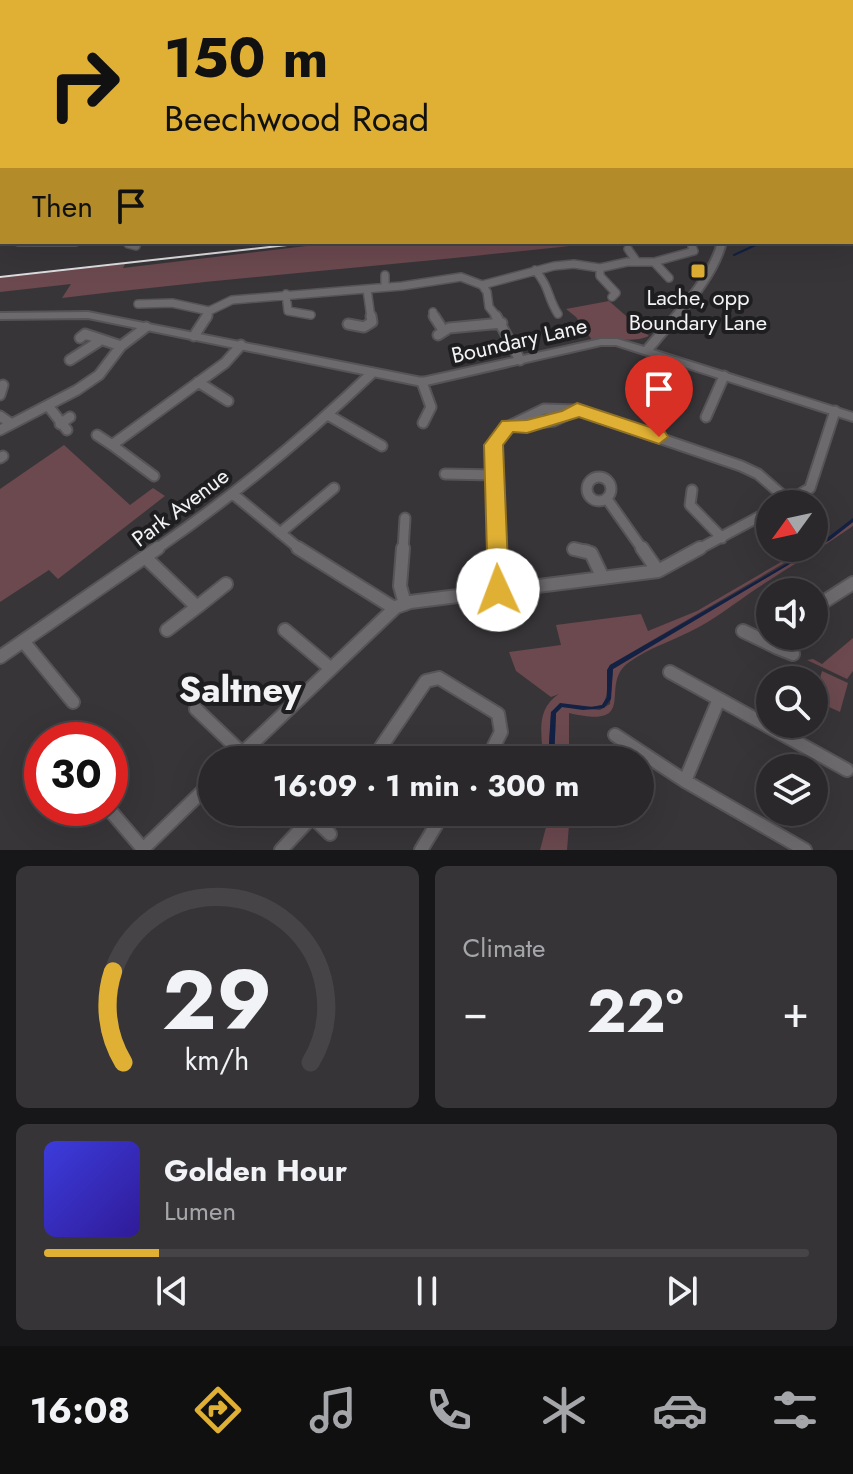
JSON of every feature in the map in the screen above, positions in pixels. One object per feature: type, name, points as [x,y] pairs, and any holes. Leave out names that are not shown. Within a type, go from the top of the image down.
[{"type":"street","points":[[21,244],[73,245]]},
{"type":"street","points":[[646,351],[705,277],[721,253],[722,244]]},
{"type":"street","points":[[482,285],[535,270],[574,264],[600,268],[654,262],[695,250]]},
{"type":"street","points":[[627,252],[637,262]]},
{"type":"street","points":[[654,262],[669,278]]},
{"type":"street","points":[[600,268],[600,276],[617,295]]},
{"type":"street","points":[[535,270],[548,285],[551,303],[557,314]]},
{"type":"street","points":[[385,287],[386,275]]},
{"type":"street","points":[[144,301],[209,311],[232,300],[367,289],[449,276],[461,277],[482,285],[487,292],[489,307],[502,323],[520,360]]},
{"type":"street","points":[[349,327],[372,327],[367,289]]},
{"type":"street","points":[[286,294],[284,313],[311,315]]},
{"type":"street","points":[[194,336],[209,311]]},
{"type":"street","points":[[433,312],[441,332],[502,323]]},
{"type":"street","name":"Boundary Lane","points":[[0,316],[88,315],[422,382],[608,341],[853,417]]},
{"type":"street","points":[[0,430],[49,407],[99,375],[121,346],[146,327]]},
{"type":"street","points":[[80,338],[85,334],[98,342],[121,346]]},
{"type":"street","points":[[76,358],[98,342]]},
{"type":"street","points":[[112,445],[225,363],[241,345]]},
{"type":"street","name":"Park Avenue","points":[[0,657],[146,558],[233,494],[328,415],[372,373]]},
{"type":"street","points":[[698,407],[707,414],[724,376]]},
{"type":"street","points":[[198,382],[228,401]]},
{"type":"street","points":[[422,382],[431,407],[423,423]]},
{"type":"street","points":[[49,407],[63,427],[70,417]]},
{"type":"street","points":[[498,590],[494,445],[509,426],[541,423],[568,416],[577,410],[741,466],[758,474],[774,490]]},
{"type":"street","points":[[807,490],[810,488],[835,411]]},
{"type":"street","points":[[328,415],[382,446]]},
{"type":"street","points":[[0,416],[10,423]]},
{"type":"street","points":[[97,435],[154,476]]},
{"type":"street","points":[[445,474],[494,475]]},
{"type":"street","points":[[280,533],[334,488]]},
{"type":"street","points":[[692,490],[690,505],[722,538]]},
{"type":"street","points":[[233,494],[303,552],[400,606]]},
{"type":"street","points":[[607,499],[658,571]]},
{"type":"street","points":[[400,606],[405,518]]},
{"type":"street","points":[[254,746],[329,667],[400,606],[498,590],[658,571],[756,519]]},
{"type":"street","points":[[574,549],[585,548],[592,552],[603,578]]},
{"type":"street","points":[[146,558],[197,607]]},
{"type":"street","points":[[828,599],[853,583]]},
{"type":"street","points":[[167,630],[226,584]]},
{"type":"street","points":[[285,630],[329,667]]},
{"type":"street","points":[[743,631],[756,637]]},
{"type":"street","points":[[23,641],[73,702]]},
{"type":"street","points":[[783,650],[793,654]]},
{"type":"street","points":[[670,672],[847,770]]},
{"type":"street","points":[[382,746],[426,681],[439,678],[498,714],[504,731],[495,746]]},
{"type":"street","points":[[685,781],[719,699]]},
{"type":"street","points":[[196,709],[234,746]]},
{"type":"street","points":[[615,735],[685,781],[805,850]]},
{"type":"street","points":[[123,826],[142,850],[198,796]]},
{"type":"street","points":[[281,850],[300,826]]},
{"type":"street","points":[[322,826],[330,834]]},
{"type":"street","points":[[421,850],[436,826]]},
{"type":"shaded area","points":[[323,244],[586,244],[62,298],[71,284],[0,292],[0,278],[125,264],[123,268]]},
{"type":"shaded area","points":[[609,301],[649,336],[592,340],[576,317],[566,309]]},
{"type":"shaded area","points":[[64,445],[130,505],[153,488],[165,496],[58,579],[49,570],[0,602],[0,489]]},
{"type":"shaded area","points":[[853,522],[853,526],[828,542]]},
{"type":"shaded area","points":[[781,562],[786,562],[610,665],[602,705],[571,705],[551,712],[549,746],[542,746],[543,715],[551,700],[559,694],[551,697],[516,671],[509,652],[561,645],[556,625],[641,614],[648,631],[697,611]]},
{"type":"shaded area","points":[[793,562],[797,562],[772,578],[766,578]]},
{"type":"shaded area","points":[[756,584],[756,589],[708,622],[628,663],[616,682],[611,710],[604,715],[591,717],[569,713],[569,746],[555,746],[556,713],[562,707],[600,710],[610,704],[613,669]]},
{"type":"shaded area","points":[[853,638],[853,671],[847,679],[828,670],[828,666],[807,660],[813,659],[822,664]]},
{"type":"shaded area","points":[[828,674],[848,683],[840,712],[828,706]]},
{"type":"shaded area","points":[[546,826],[569,826],[567,850],[540,850]]},
{"type":"water","points":[[853,518],[853,522],[828,541],[828,537]]},
{"type":"water","points":[[790,562],[793,562],[766,578],[762,578]]},
{"type":"water","points":[[756,581],[613,669],[611,699],[604,708],[583,710],[562,707],[556,713],[555,746],[549,746],[551,712],[560,703],[592,707],[602,705],[607,697],[607,670],[610,665]]},
{"type":"waterway","points":[[734,255],[758,244]]},
{"type":"railway","points":[[0,277],[296,244]]},
{"type":"place","name":"Lache, opp Boundary Lane","points":[[698,271]]},
{"type":"district","name":"Saltney","points":[[240,689]]},
{"type":"route","points":[[498,590],[494,445],[499,435],[509,426],[527,426],[568,416],[577,410],[659,437]]}]
